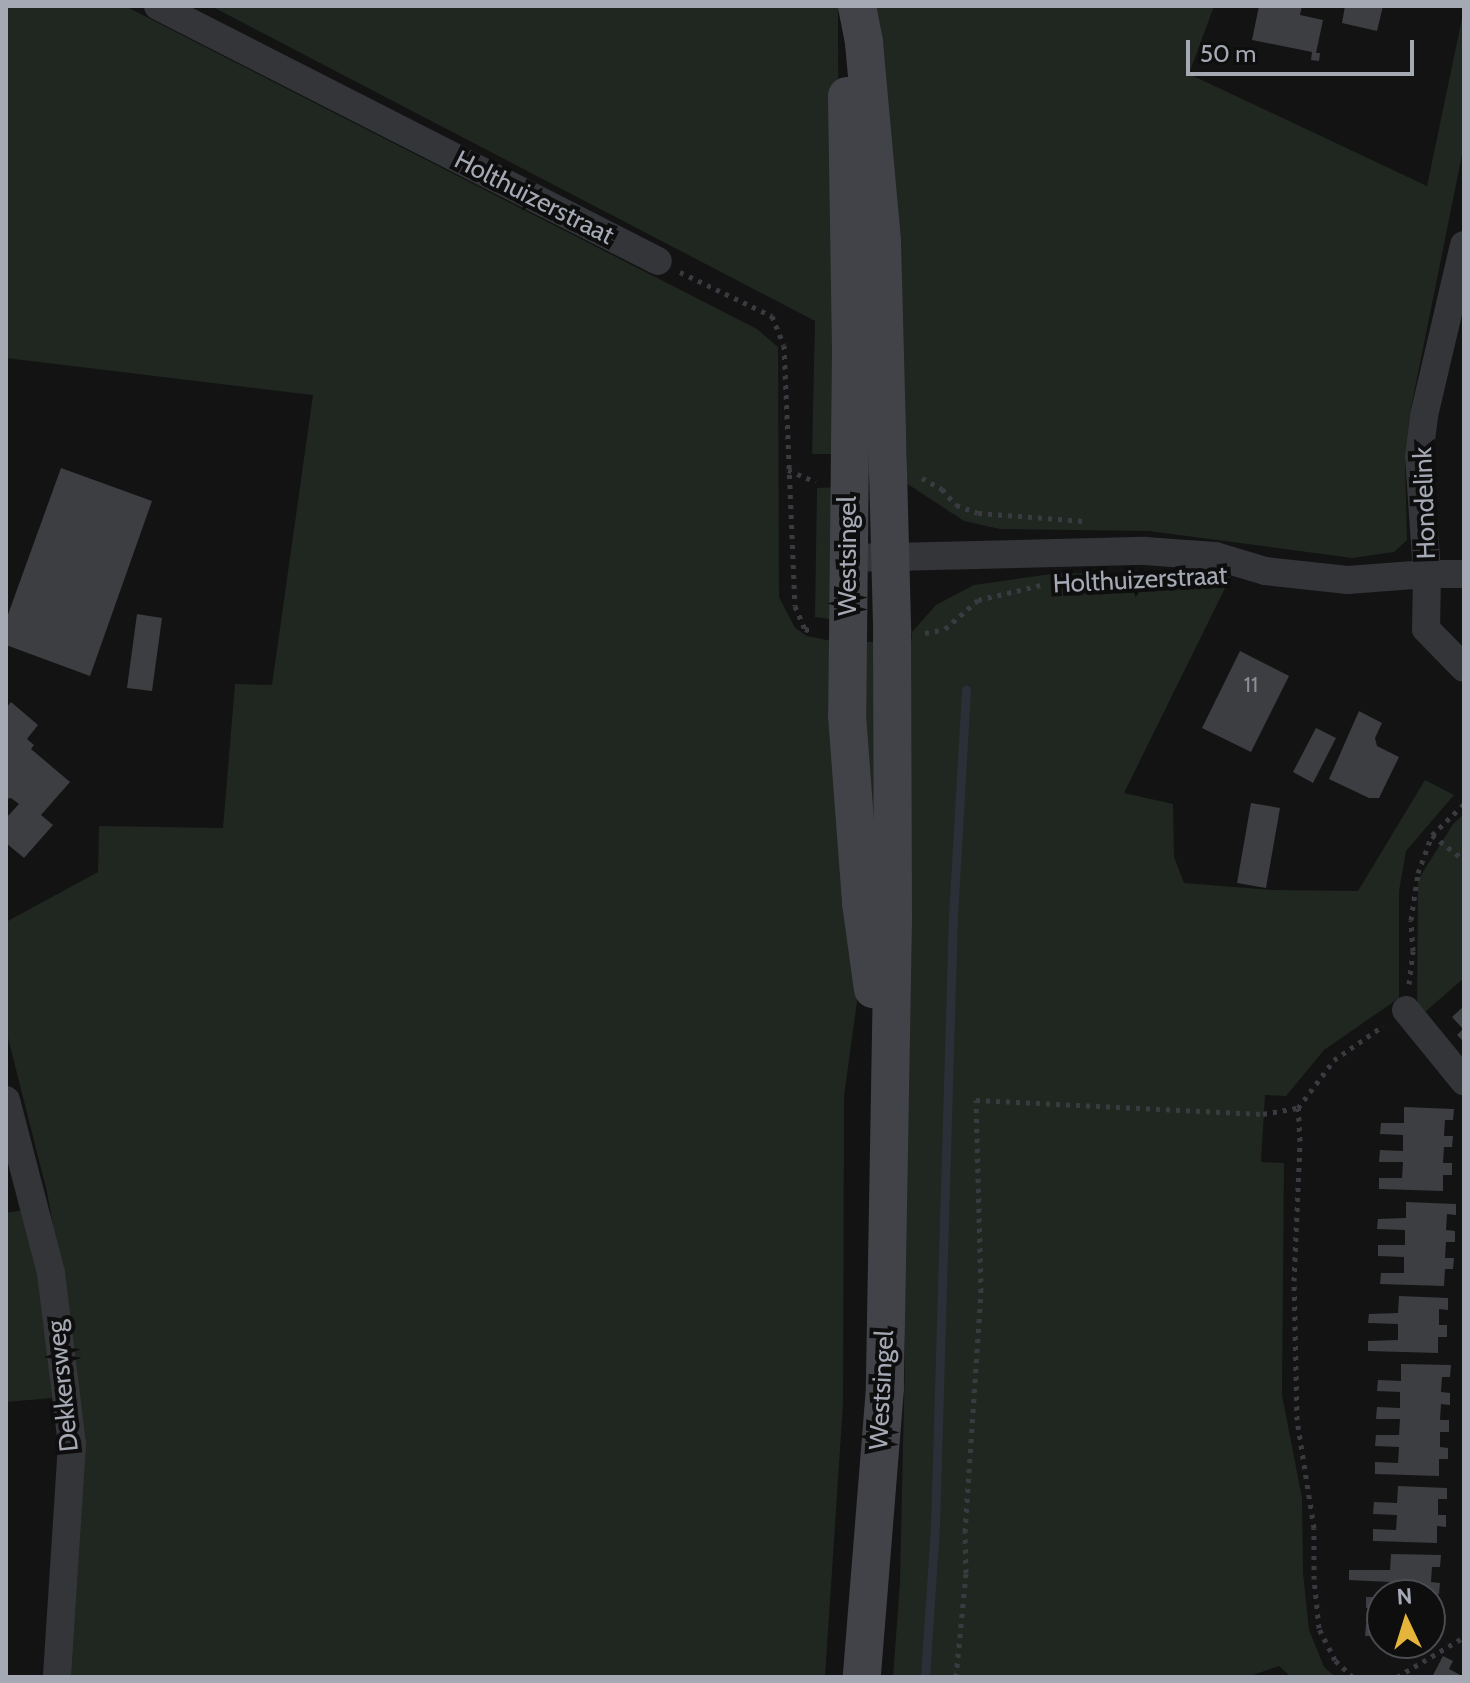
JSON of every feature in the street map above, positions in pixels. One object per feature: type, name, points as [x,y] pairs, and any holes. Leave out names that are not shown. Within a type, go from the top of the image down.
[{"type":"main road","name":"Westsingel","points":[[846,6],[851,352],[847,715],[861,903],[888,1103]]},
{"type":"main road","name":"Westsingel","points":[[857,6],[864,43],[882,242],[892,556],[893,919],[885,1388],[862,1677]]},
{"type":"street","name":"Holthuizerstraat","points":[[158,6],[658,261]]},
{"type":"street","name":"Hondelink","points":[[1464,245],[1424,416],[1419,456],[1427,574],[1426,629],[1464,668]]},
{"type":"street","name":"Holthuizerstraat","points":[[850,558],[1145,551],[1215,556],[1265,571],[1348,580],[1427,574]]},
{"type":"street","name":"Hondelink","points":[[1427,574],[1464,574]]},
{"type":"street","points":[[1406,1010],[1464,1081]]},
{"type":"street","name":"Dekkersweg","points":[[6,1100],[51,1273],[72,1444],[57,1677]]},
{"type":"path","points":[[658,261],[772,316],[784,345],[795,606],[805,629],[848,634]]},
{"type":"path","points":[[788,470],[815,482],[848,480]]},
{"type":"path","points":[[890,479],[922,478],[942,489],[956,505],[978,513],[1099,521]]},
{"type":"path","name":"Holthuizerstraat","points":[[892,633],[933,633],[945,629],[978,600],[1055,582]]},
{"type":"path","points":[[1353,1677],[1335,1660],[1319,1628],[1314,1579],[1314,1528],[1297,1420],[1294,1281],[1300,1141],[1298,1108],[1334,1060],[1406,1010],[1418,873],[1432,835],[1464,804]]},
{"type":"path","points":[[1432,835],[1464,860]]},
{"type":"path","points":[[956,1677],[966,1573],[965,1532],[981,1292],[976,1100],[1263,1114],[1298,1108]]},
{"type":"path","points":[[1397,1677],[1464,1637]]},
{"type":"shaded area","points":[[6,6],[125,6],[757,329],[778,347],[779,597],[795,628],[807,636],[837,642],[861,973],[844,1096],[843,1404],[825,1677],[65,1677],[61,1270],[47,1192],[6,1030],[6,922],[98,872],[99,826],[223,828],[235,684],[272,685],[313,395],[6,358]]},
{"type":"shaded area","points":[[211,6],[838,6],[839,454],[812,454],[815,321]]},
{"type":"shaded area","points":[[873,6],[1214,6],[1189,74],[1427,186],[1464,9],[1464,145],[1410,413],[1405,458],[1407,540],[1394,552],[1352,558],[1149,531],[1000,529],[964,521],[906,483],[907,453]]},
{"type":"shaded area","points":[[840,487],[837,620],[815,617],[817,488]]},
{"type":"shaded area","points":[[1058,573],[1231,576],[1124,793],[1173,804],[1174,857],[1184,883],[1273,890],[1358,891],[1425,780],[1454,795],[1406,851],[1399,891],[1399,998],[1324,1050],[1286,1096],[1265,1095],[1261,1162],[1284,1163],[1282,1395],[1302,1498],[1303,1573],[1309,1630],[1324,1667],[1336,1677],[1291,1677],[1279,1666],[1247,1677],[893,1677],[900,1582],[905,1358],[901,988],[907,688],[912,632],[936,605],[974,585]]},
{"type":"shaded area","points":[[855,642],[883,642],[881,939]]},
{"type":"shaded area","points":[[1464,814],[1464,978],[1417,1019],[1418,880],[1453,824]]},
{"type":"shaded area","points":[[23,1210],[43,1292],[52,1398],[6,1402],[6,1213]]},
{"type":"building","points":[[1259,6],[1302,6],[1300,15],[1323,20],[1316,53],[1320,53],[1319,61],[1311,60],[1312,52],[1252,40]]},
{"type":"building","points":[[1345,6],[1383,6],[1377,31],[1342,23]]},
{"type":"building","points":[[61,468],[152,501],[90,676],[6,645],[6,620]]},
{"type":"building","points":[[137,614],[162,618],[152,691],[127,688]]},
{"type":"building","points":[[1240,651],[1289,676],[1251,752],[1202,728]]},
{"type":"building","points":[[11,702],[38,725],[27,739],[34,745],[31,749],[70,782],[41,815],[53,825],[24,858],[6,843],[6,818],[19,804],[11,798],[6,799],[6,708]]},
{"type":"building","points":[[1359,711],[1382,723],[1375,738],[1377,746],[1399,757],[1379,798],[1369,798],[1329,779]]},
{"type":"building","points":[[1316,728],[1336,738],[1313,783],[1293,772]]},
{"type":"building","points":[[1251,803],[1280,808],[1266,888],[1237,883]]},
{"type":"building","points":[[1464,1006],[1464,1042],[1457,1035],[1463,1029],[1452,1017]]},
{"type":"building","points":[[1404,1107],[1454,1109],[1453,1120],[1445,1120],[1444,1136],[1453,1136],[1452,1147],[1444,1147],[1443,1163],[1452,1163],[1452,1175],[1443,1175],[1443,1191],[1379,1189],[1379,1178],[1402,1178],[1403,1162],[1379,1162],[1380,1150],[1403,1151],[1403,1135],[1380,1134],[1381,1123],[1404,1123]]},
{"type":"building","points":[[1406,1202],[1456,1204],[1456,1215],[1447,1214],[1446,1230],[1455,1231],[1455,1242],[1446,1242],[1445,1258],[1454,1258],[1453,1269],[1445,1269],[1444,1286],[1380,1284],[1381,1273],[1404,1273],[1404,1257],[1378,1256],[1378,1245],[1405,1245],[1405,1230],[1377,1229],[1378,1219],[1406,1218]]},
{"type":"building","points":[[1399,1296],[1448,1298],[1448,1310],[1439,1309],[1439,1325],[1447,1325],[1447,1337],[1438,1337],[1438,1353],[1368,1351],[1368,1341],[1398,1340],[1398,1324],[1368,1323],[1369,1314],[1398,1313]]},
{"type":"building","points":[[1401,1364],[1451,1365],[1450,1377],[1442,1377],[1441,1392],[1450,1393],[1450,1405],[1441,1404],[1440,1420],[1449,1420],[1449,1432],[1440,1432],[1440,1447],[1448,1448],[1448,1459],[1439,1459],[1439,1476],[1375,1474],[1375,1462],[1398,1463],[1399,1447],[1375,1446],[1376,1435],[1399,1435],[1400,1419],[1376,1419],[1377,1407],[1400,1408],[1400,1392],[1377,1391],[1378,1380],[1401,1381]]},
{"type":"building","points":[[1398,1486],[1447,1488],[1447,1499],[1438,1499],[1438,1515],[1446,1515],[1446,1527],[1437,1526],[1437,1543],[1373,1541],[1373,1529],[1396,1530],[1397,1515],[1373,1514],[1374,1502],[1397,1503]]},
{"type":"building","points":[[1391,1554],[1441,1555],[1440,1567],[1432,1567],[1431,1579],[1349,1580],[1349,1570],[1390,1570]]},
{"type":"building","points":[[1446,1658],[1453,1661],[1449,1669],[1464,1677],[1432,1677],[1441,1659]]},
{"type":"waterway","points":[[925,1677],[935,1526],[953,916],[966,689]]}]
